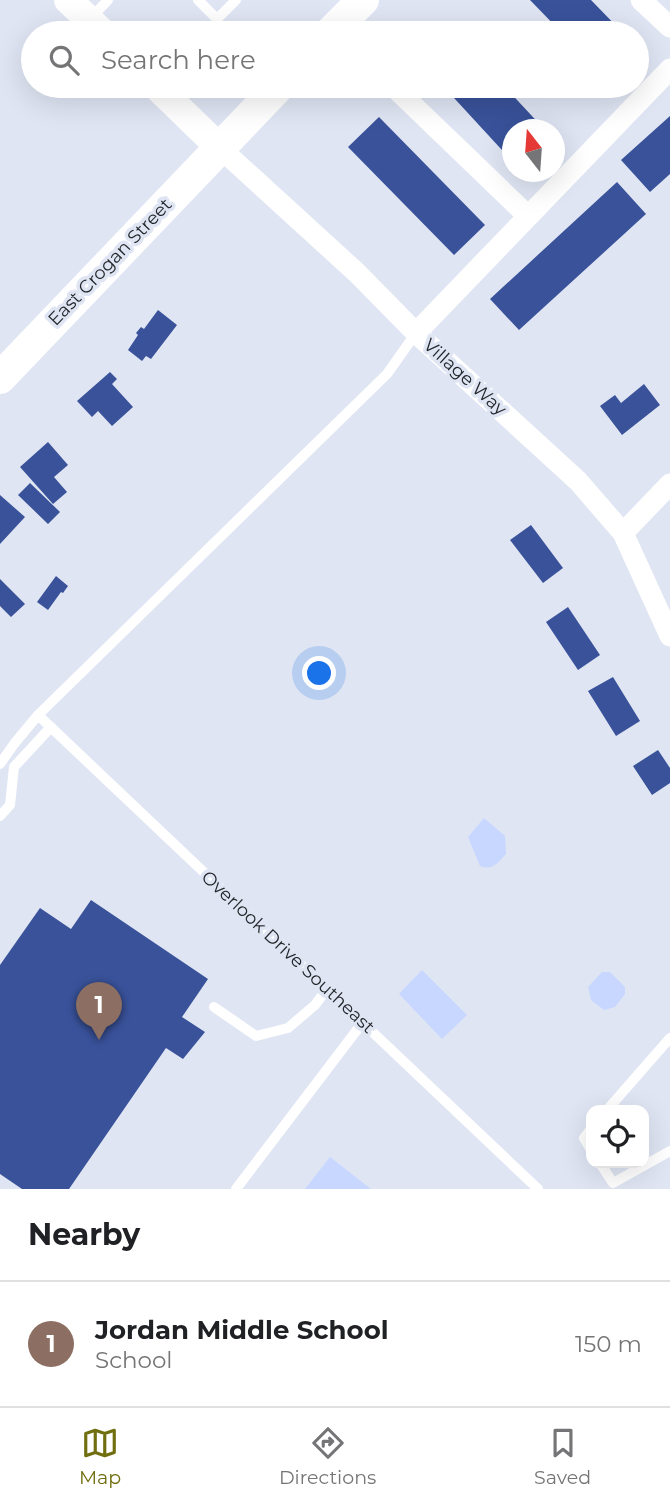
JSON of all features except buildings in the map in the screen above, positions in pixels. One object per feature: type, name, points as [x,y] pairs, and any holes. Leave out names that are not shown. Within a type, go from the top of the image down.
[{"type":"main road","points":[[342,21],[363,0]]},
{"type":"main road","name":"East Crogan Street","points":[[0,378],[268,98]]},
{"type":"street","points":[[68,0],[100,18]]},
{"type":"street","points":[[642,0],[670,27]]},
{"type":"street","points":[[649,91],[670,69]]},
{"type":"street","points":[[168,98],[220,148]]},
{"type":"street","points":[[405,98],[528,216]]},
{"type":"street","points":[[416,333],[642,98]]},
{"type":"street","name":"Village Way","points":[[220,148],[578,481],[624,533],[670,636]]},
{"type":"street","points":[[624,533],[670,484]]},
{"type":"lane","points":[[198,0],[217,19],[236,0]]},
{"type":"lane","points":[[0,764],[38,715],[387,374],[416,333]]},
{"type":"lane","name":"Overlook Drive Southeast","points":[[38,715],[538,1189]]},
{"type":"lane","points":[[0,816],[10,805],[14,767],[51,727]]},
{"type":"lane","points":[[214,1007],[256,1036],[288,1028],[315,1005],[327,989]]},
{"type":"lane","points":[[236,1189],[363,1022]]},
{"type":"lane","points":[[611,1105],[670,1038]]},
{"type":"lane","points":[[649,1163],[670,1151]]},
{"type":"lane","points":[[603,1168],[613,1183],[640,1168]]},
{"type":"shaded area","points":[[484,818],[505,836],[506,854],[491,867],[480,866],[468,837]]},
{"type":"shaded area","points":[[422,970],[467,1015],[442,1039],[399,994]]},
{"type":"shaded area","points":[[602,972],[610,972],[625,987],[625,994],[615,1007],[604,1010],[591,1000],[588,987]]},
{"type":"shaded area","points":[[330,1157],[371,1189],[305,1189]]},
{"type":"place","name":"Jordan Middle School","points":[[99,1040]]}]
